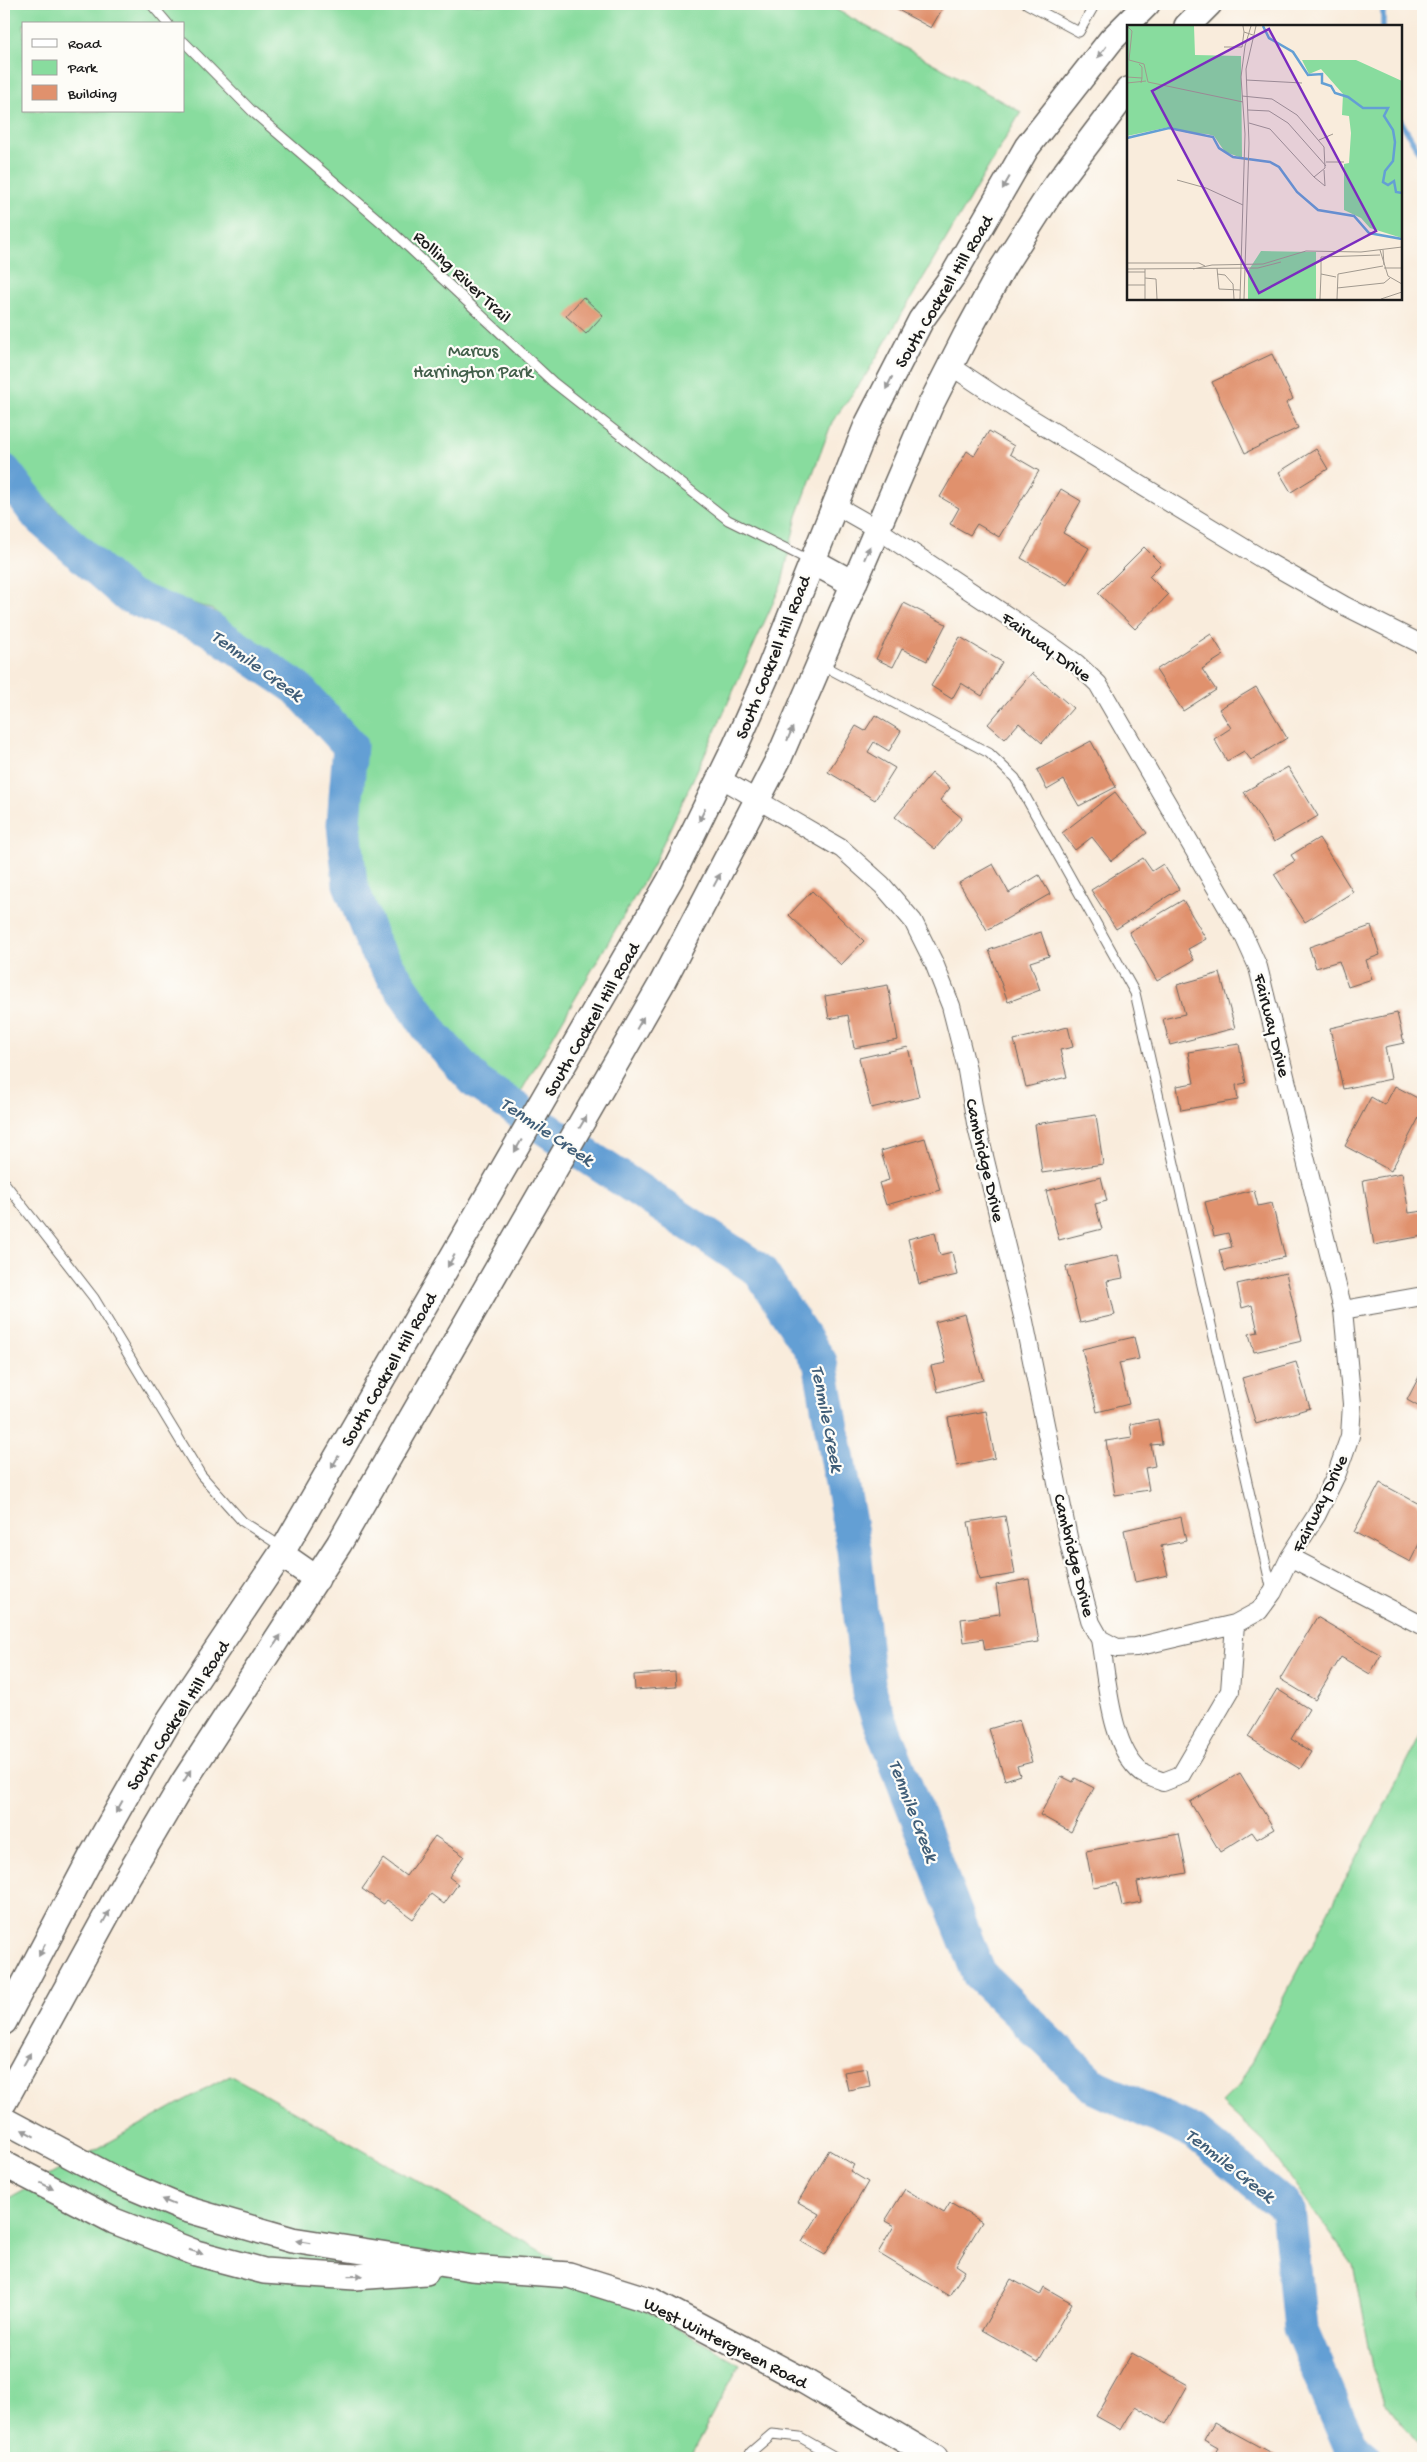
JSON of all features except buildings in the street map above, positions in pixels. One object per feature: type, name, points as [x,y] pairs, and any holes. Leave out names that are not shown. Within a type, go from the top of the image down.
[{"type":"main road","name":"South Cockrell Hill Road","points":[[4,2022],[90,1859],[165,1728],[283,1551],[670,880],[720,778],[769,670],[867,425],[922,320],[954,274],[1027,147],[1111,40],[1147,4]]},
{"type":"main road","points":[[1188,25],[1209,4]]},
{"type":"main road","points":[[4,2102],[127,1878],[178,1791],[317,1578],[516,1240],[662,984],[780,758],[930,406],[1002,267],[1053,189],[1127,91]]},
{"type":"main road","points":[[812,561],[854,584]]},
{"type":"main road","points":[[283,1551],[317,1578]]},
{"type":"main road","name":"West Wintergreen Road","points":[[4,2120],[118,2180],[182,2208],[292,2240],[471,2268],[569,2275],[652,2301],[804,2381],[935,2458]]},
{"type":"main road","name":"West Wintergreen Road","points":[[4,2164],[114,2221],[196,2253],[264,2271],[355,2277],[471,2268]]},
{"type":"street","points":[[951,366],[1023,413],[1264,560],[1344,606],[1423,645]]},
{"type":"street","name":"Fairway Drive","points":[[835,505],[877,529],[1076,663],[1098,684],[1244,936],[1258,967],[1343,1310],[1352,1404],[1350,1436],[1337,1473],[1316,1516],[1290,1557],[1423,1626]]},
{"type":"street","name":"Cambridge Drive","points":[[720,778],[842,849],[882,885],[913,922],[934,963],[951,1006],[966,1065],[976,1122],[1024,1321],[1070,1547],[1091,1622],[1100,1639],[1117,1735],[1128,1755],[1142,1772],[1164,1782],[1181,1775],[1230,1690],[1235,1624]]},
{"type":"street","points":[[1343,1310],[1423,1296]]},
{"type":"street","name":"Cambridge Drive","points":[[1100,1639],[1117,1648],[1136,1647],[1235,1624],[1259,1611],[1273,1592],[1290,1557]]},
{"type":"lane","points":[[151,4],[166,22]]},
{"type":"lane","points":[[1026,4],[1079,32],[1095,4]]},
{"type":"lane","name":"Rolling River Trail","points":[[185,43],[253,112],[388,228],[553,382],[728,520],[812,561]]},
{"type":"lane","points":[[820,664],[989,753],[1015,778],[1136,993],[1273,1592]]},
{"type":"lane","points":[[4,1182],[94,1298],[201,1475],[242,1521],[283,1551]]},
{"type":"lane","points":[[748,2458],[772,2434],[800,2437],[837,2458]]},
{"type":"green space","name":"Marcus Harrington Park","points":[[4,4],[826,4],[1021,112],[866,375],[832,422],[797,516],[782,583],[708,747],[652,867],[519,1095],[480,1069],[385,945],[359,886],[356,829],[361,744],[306,682],[213,610],[134,583],[51,504],[4,453]]},
{"type":"green space","points":[[1423,1730],[1423,2450],[1384,2402],[1372,2367],[1353,2265],[1265,2143],[1222,2103],[1238,2087]]},
{"type":"green space","points":[[230,2075],[740,2364],[689,2458],[4,2458],[4,2205],[7,2199]]},
{"type":"waterway","points":[[1383,4],[1383,25]]},
{"type":"waterway","points":[[1402,123],[1423,159]]},
{"type":"waterway","name":"Tenmile Creek","points":[[4,471],[39,517],[127,595],[208,628],[297,688],[350,746],[344,824],[350,884],[375,948],[434,1036],[477,1083],[759,1270],[820,1362],[854,1550],[869,1693],[979,1974],[1095,2087],[1195,2133],[1288,2209],[1300,2328],[1351,2447],[1365,2458]]}]
